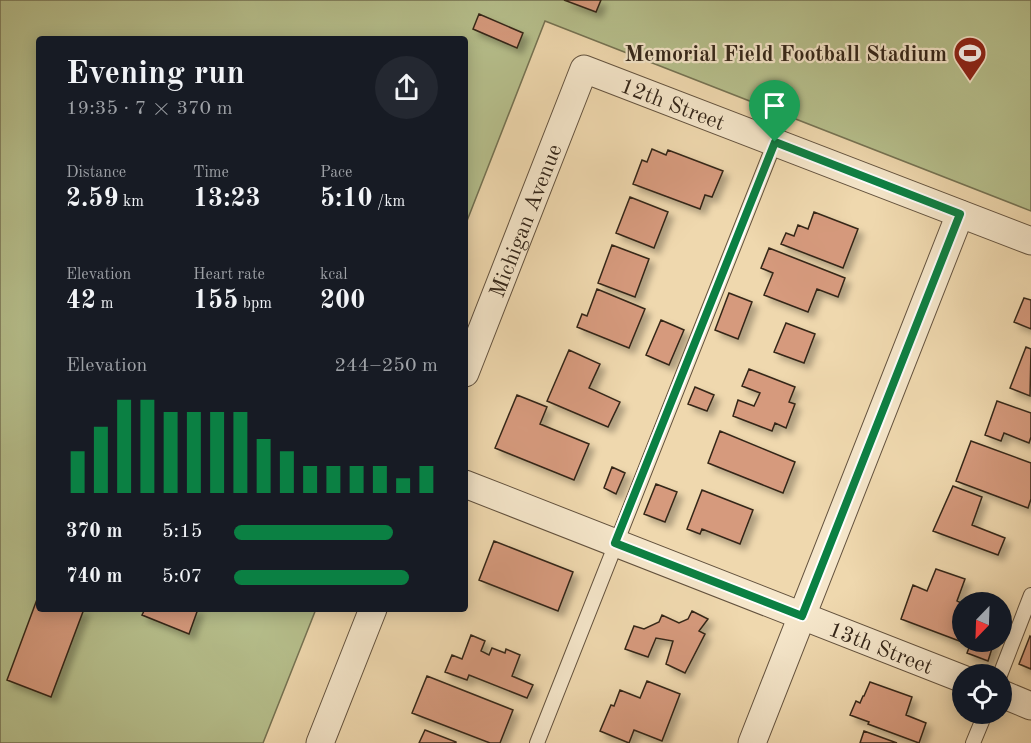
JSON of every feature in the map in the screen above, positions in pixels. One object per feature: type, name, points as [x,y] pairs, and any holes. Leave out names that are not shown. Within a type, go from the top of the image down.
[{"type":"street","name":"12th Street","points":[[584,69],[1031,241]]},
{"type":"street","name":"Michigan Avenue","points":[[468,356],[473,328],[584,69]]},
{"type":"street","points":[[752,743],[960,214]]},
{"type":"street","name":"13th Street","points":[[468,485],[952,675]]},
{"type":"street","points":[[320,743],[372,612]]},
{"type":"street","points":[[1012,698],[1031,706]]},
{"type":"lane","points":[[537,743],[775,142]]},
{"type":"lane","points":[[1004,664],[1031,595]]},
{"type":"lane","points":[[973,743],[981,724]]},
{"type":"green space","points":[[0,0],[1031,0],[1031,211],[545,21],[468,218],[468,36],[36,36],[36,612],[315,612],[263,743],[0,743]]},
{"type":"building","points":[[564,0],[601,0],[596,12]]},
{"type":"building","points":[[479,14],[523,33],[517,48],[473,29]]},
{"type":"building","points":[[652,149],[666,155],[668,150],[723,171],[712,197],[705,195],[700,209],[633,184],[642,160],[647,162]]},
{"type":"building","points":[[630,197],[668,212],[654,248],[616,233]]},
{"type":"building","points":[[814,212],[858,229],[843,268],[781,244],[786,233],[794,236],[798,225],[808,229]]},
{"type":"building","points":[[612,245],[649,259],[635,297],[598,283]]},
{"type":"building","points":[[769,248],[845,278],[838,297],[817,289],[808,312],[764,295],[773,273],[761,268]]},
{"type":"building","points":[[597,289],[645,309],[629,348],[577,327],[582,314],[587,316]]},
{"type":"building","points":[[729,293],[752,302],[738,339],[715,330]]},
{"type":"building","points":[[1024,298],[1031,300],[1031,329],[1014,322]]},
{"type":"building","points":[[661,320],[684,330],[669,365],[646,355]]},
{"type":"building","points":[[786,323],[815,334],[804,363],[774,352]]},
{"type":"building","points":[[1026,347],[1031,349],[1030,396],[1010,388]]},
{"type":"building","points":[[569,350],[600,364],[589,388],[620,402],[608,427],[547,401]]},
{"type":"building","points":[[749,369],[795,387],[789,402],[795,404],[786,428],[775,423],[772,431],[733,416],[738,400],[754,406],[760,393],[742,386]]},
{"type":"building","points":[[695,387],[714,395],[707,411],[688,404]]},
{"type":"building","points":[[517,395],[547,407],[540,424],[589,444],[574,480],[495,448]]},
{"type":"building","points":[[997,401],[1031,413],[1029,443],[1004,433],[1001,441],[985,435]]},
{"type":"building","points":[[720,431],[795,462],[783,493],[708,463]]},
{"type":"building","points":[[971,441],[1031,463],[1031,499],[1028,508],[956,481]]},
{"type":"building","points":[[612,467],[625,473],[616,494],[604,488]]},
{"type":"building","points":[[656,484],[677,492],[665,522],[644,514]]},
{"type":"building","points":[[953,486],[982,497],[972,525],[1005,538],[998,555],[933,531]]},
{"type":"building","points":[[702,490],[753,510],[740,544],[702,529],[700,534],[687,529]]},
{"type":"building","points":[[494,541],[573,572],[558,611],[479,580]]},
{"type":"building","points":[[936,569],[965,579],[960,592],[952,592],[952,638],[901,619],[913,585],[927,591]]},
{"type":"building","points":[[36,602],[36,612],[83,612],[51,697],[7,680]]},
{"type":"building","points":[[692,611],[708,619],[699,631],[705,634],[685,673],[666,664],[673,641],[656,638],[648,657],[625,649],[634,626],[644,629],[659,622],[662,615],[679,623],[688,619]]},
{"type":"building","points":[[144,612],[197,612],[189,634],[142,615]]},
{"type":"building","points":[[471,635],[485,641],[481,651],[489,655],[492,648],[505,653],[506,649],[520,655],[512,676],[533,685],[527,698],[469,675],[467,680],[445,672],[452,655],[462,659]]},
{"type":"building","points":[[1031,637],[1031,669],[1019,664]]},
{"type":"building","points":[[967,652],[991,652],[988,661]]},
{"type":"building","points":[[427,676],[513,710],[500,743],[490,743],[412,713]]},
{"type":"building","points":[[647,681],[680,694],[662,741],[634,730],[629,743],[600,731],[620,690],[640,698]]},
{"type":"building","points":[[870,682],[912,697],[906,715],[926,723],[919,743],[850,715],[856,701],[860,703]]},
{"type":"building","points":[[425,730],[456,742],[456,743],[419,743]]},
{"type":"building","points":[[864,731],[897,743],[860,743]]},
{"type":"place","name":"Memorial Field Football Stadium","points":[[970,82]]},
{"type":"route","points":[[775,142],[960,214],[802,616],[615,543],[775,142]]}]
